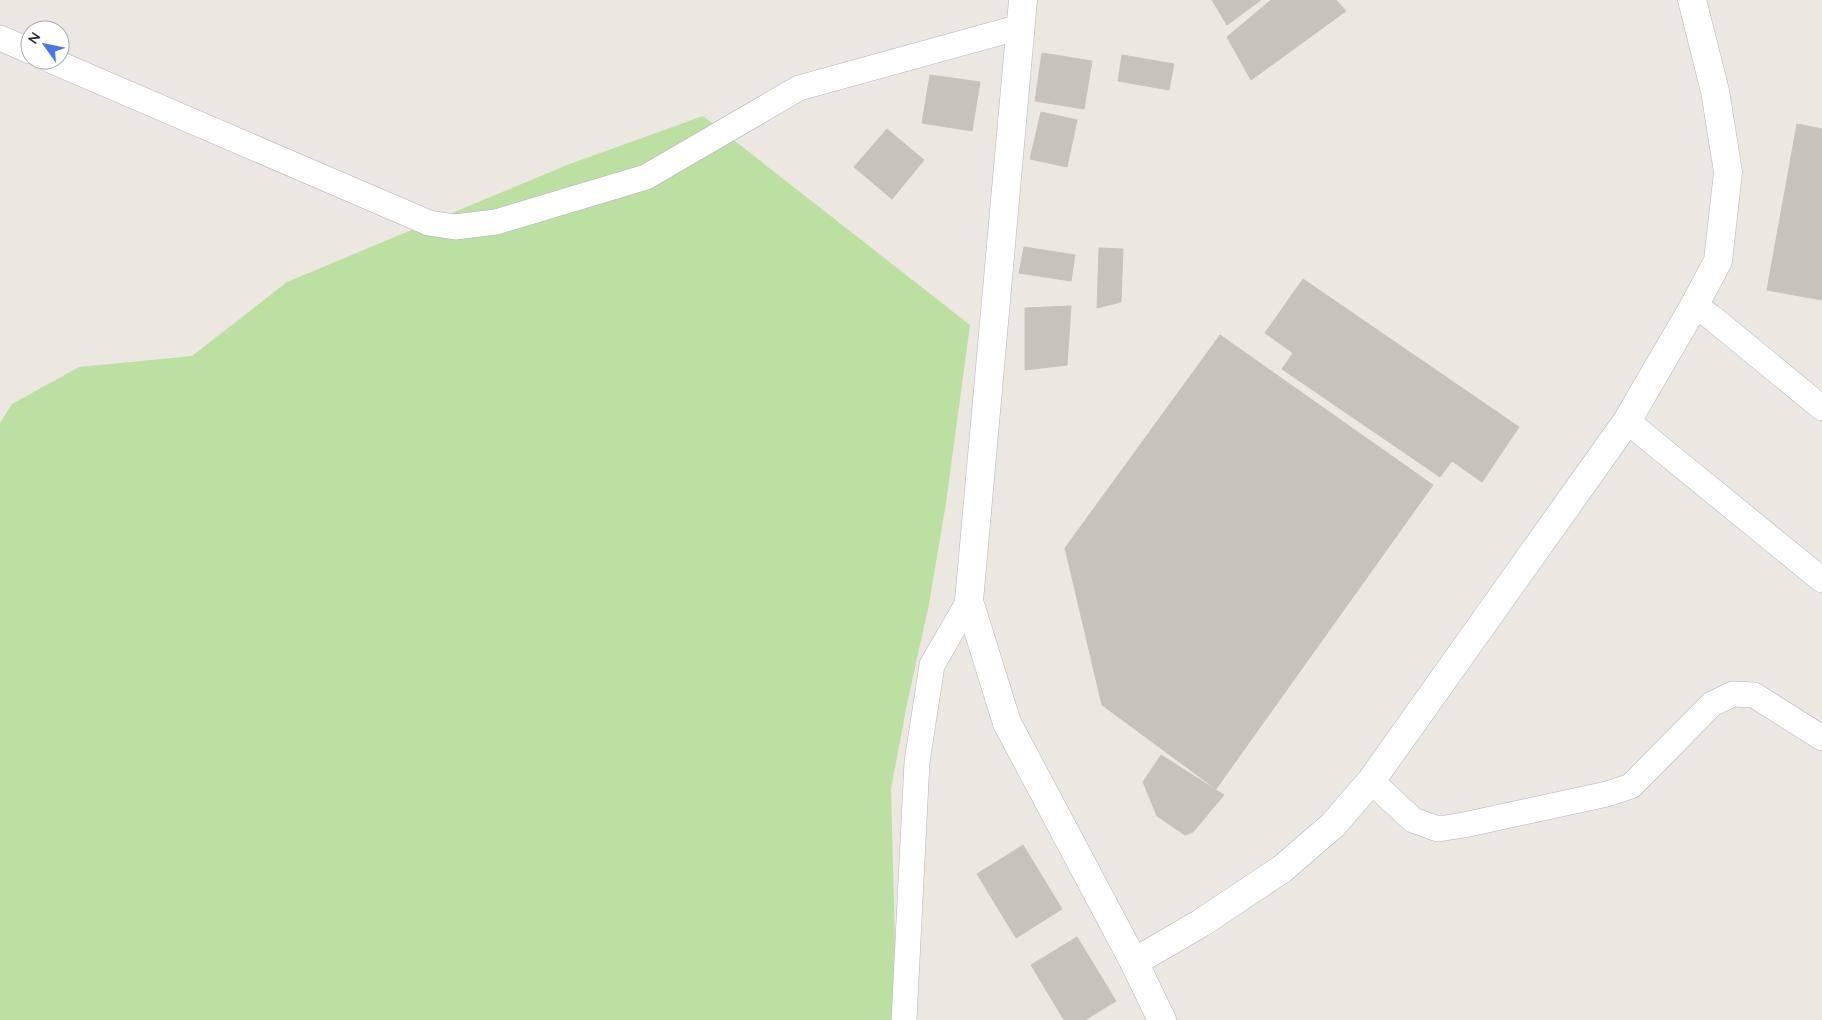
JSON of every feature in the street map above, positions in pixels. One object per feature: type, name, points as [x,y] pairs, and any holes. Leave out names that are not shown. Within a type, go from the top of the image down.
[{"type":"street","points":[[1023,0],[969,601],[1007,723],[1134,962],[1162,1020]]},
{"type":"street","points":[[1134,962],[1201,923],[1282,869],[1333,825],[1372,781],[1627,422],[1718,261],[1728,172],[1715,91],[1692,0]]},
{"type":"street","points":[[70,69],[429,223],[454,227],[496,222],[646,176],[798,88],[1020,27]]},
{"type":"street","points":[[0,38],[20,47]]},
{"type":"street","points":[[1694,306],[1710,316],[1822,408]]},
{"type":"street","points":[[1627,422],[1822,580]]},
{"type":"street","points":[[904,1020],[919,752],[932,665],[969,601]]},
{"type":"street","points":[[1372,781],[1413,820],[1438,828],[1464,826],[1607,794],[1631,786],[1712,704],[1733,694],[1754,695],[1822,738]]},
{"type":"green space","points":[[703,116],[970,325],[946,503],[929,604],[891,789],[897,1020],[0,1020],[0,423],[12,404],[79,367],[192,356],[287,282],[567,165]]},
{"type":"building","points":[[1212,0],[1261,0],[1227,25]]},
{"type":"building","points":[[1271,0],[1336,0],[1346,11],[1251,80],[1227,37]]},
{"type":"building","points":[[1042,53],[1092,61],[1084,109],[1035,101]]},
{"type":"building","points":[[1122,55],[1174,64],[1169,90],[1118,81]]},
{"type":"building","points":[[930,75],[980,82],[972,131],[922,123]]},
{"type":"building","points":[[1041,112],[1077,120],[1067,167],[1030,159]]},
{"type":"building","points":[[1797,124],[1822,129],[1822,300],[1767,290]]},
{"type":"building","points":[[887,129],[924,160],[892,199],[854,167]]},
{"type":"building","points":[[1024,247],[1075,255],[1071,281],[1019,273]]},
{"type":"building","points":[[1099,248],[1123,249],[1121,302],[1097,308]]},
{"type":"building","points":[[1303,279],[1519,427],[1482,482],[1452,461],[1440,477],[1282,369],[1293,353],[1265,333]]},
{"type":"building","points":[[1071,306],[1067,365],[1025,370],[1025,308]]},
{"type":"building","points":[[1220,335],[1433,485],[1216,789],[1102,705],[1065,548]]},
{"type":"building","points":[[1161,755],[1224,795],[1193,832],[1185,835],[1157,816],[1143,782]]},
{"type":"building","points":[[1023,845],[1062,909],[1016,938],[977,874]]},
{"type":"building","points":[[1077,937],[1116,1001],[1085,1020],[1064,1020],[1031,965]]}]
